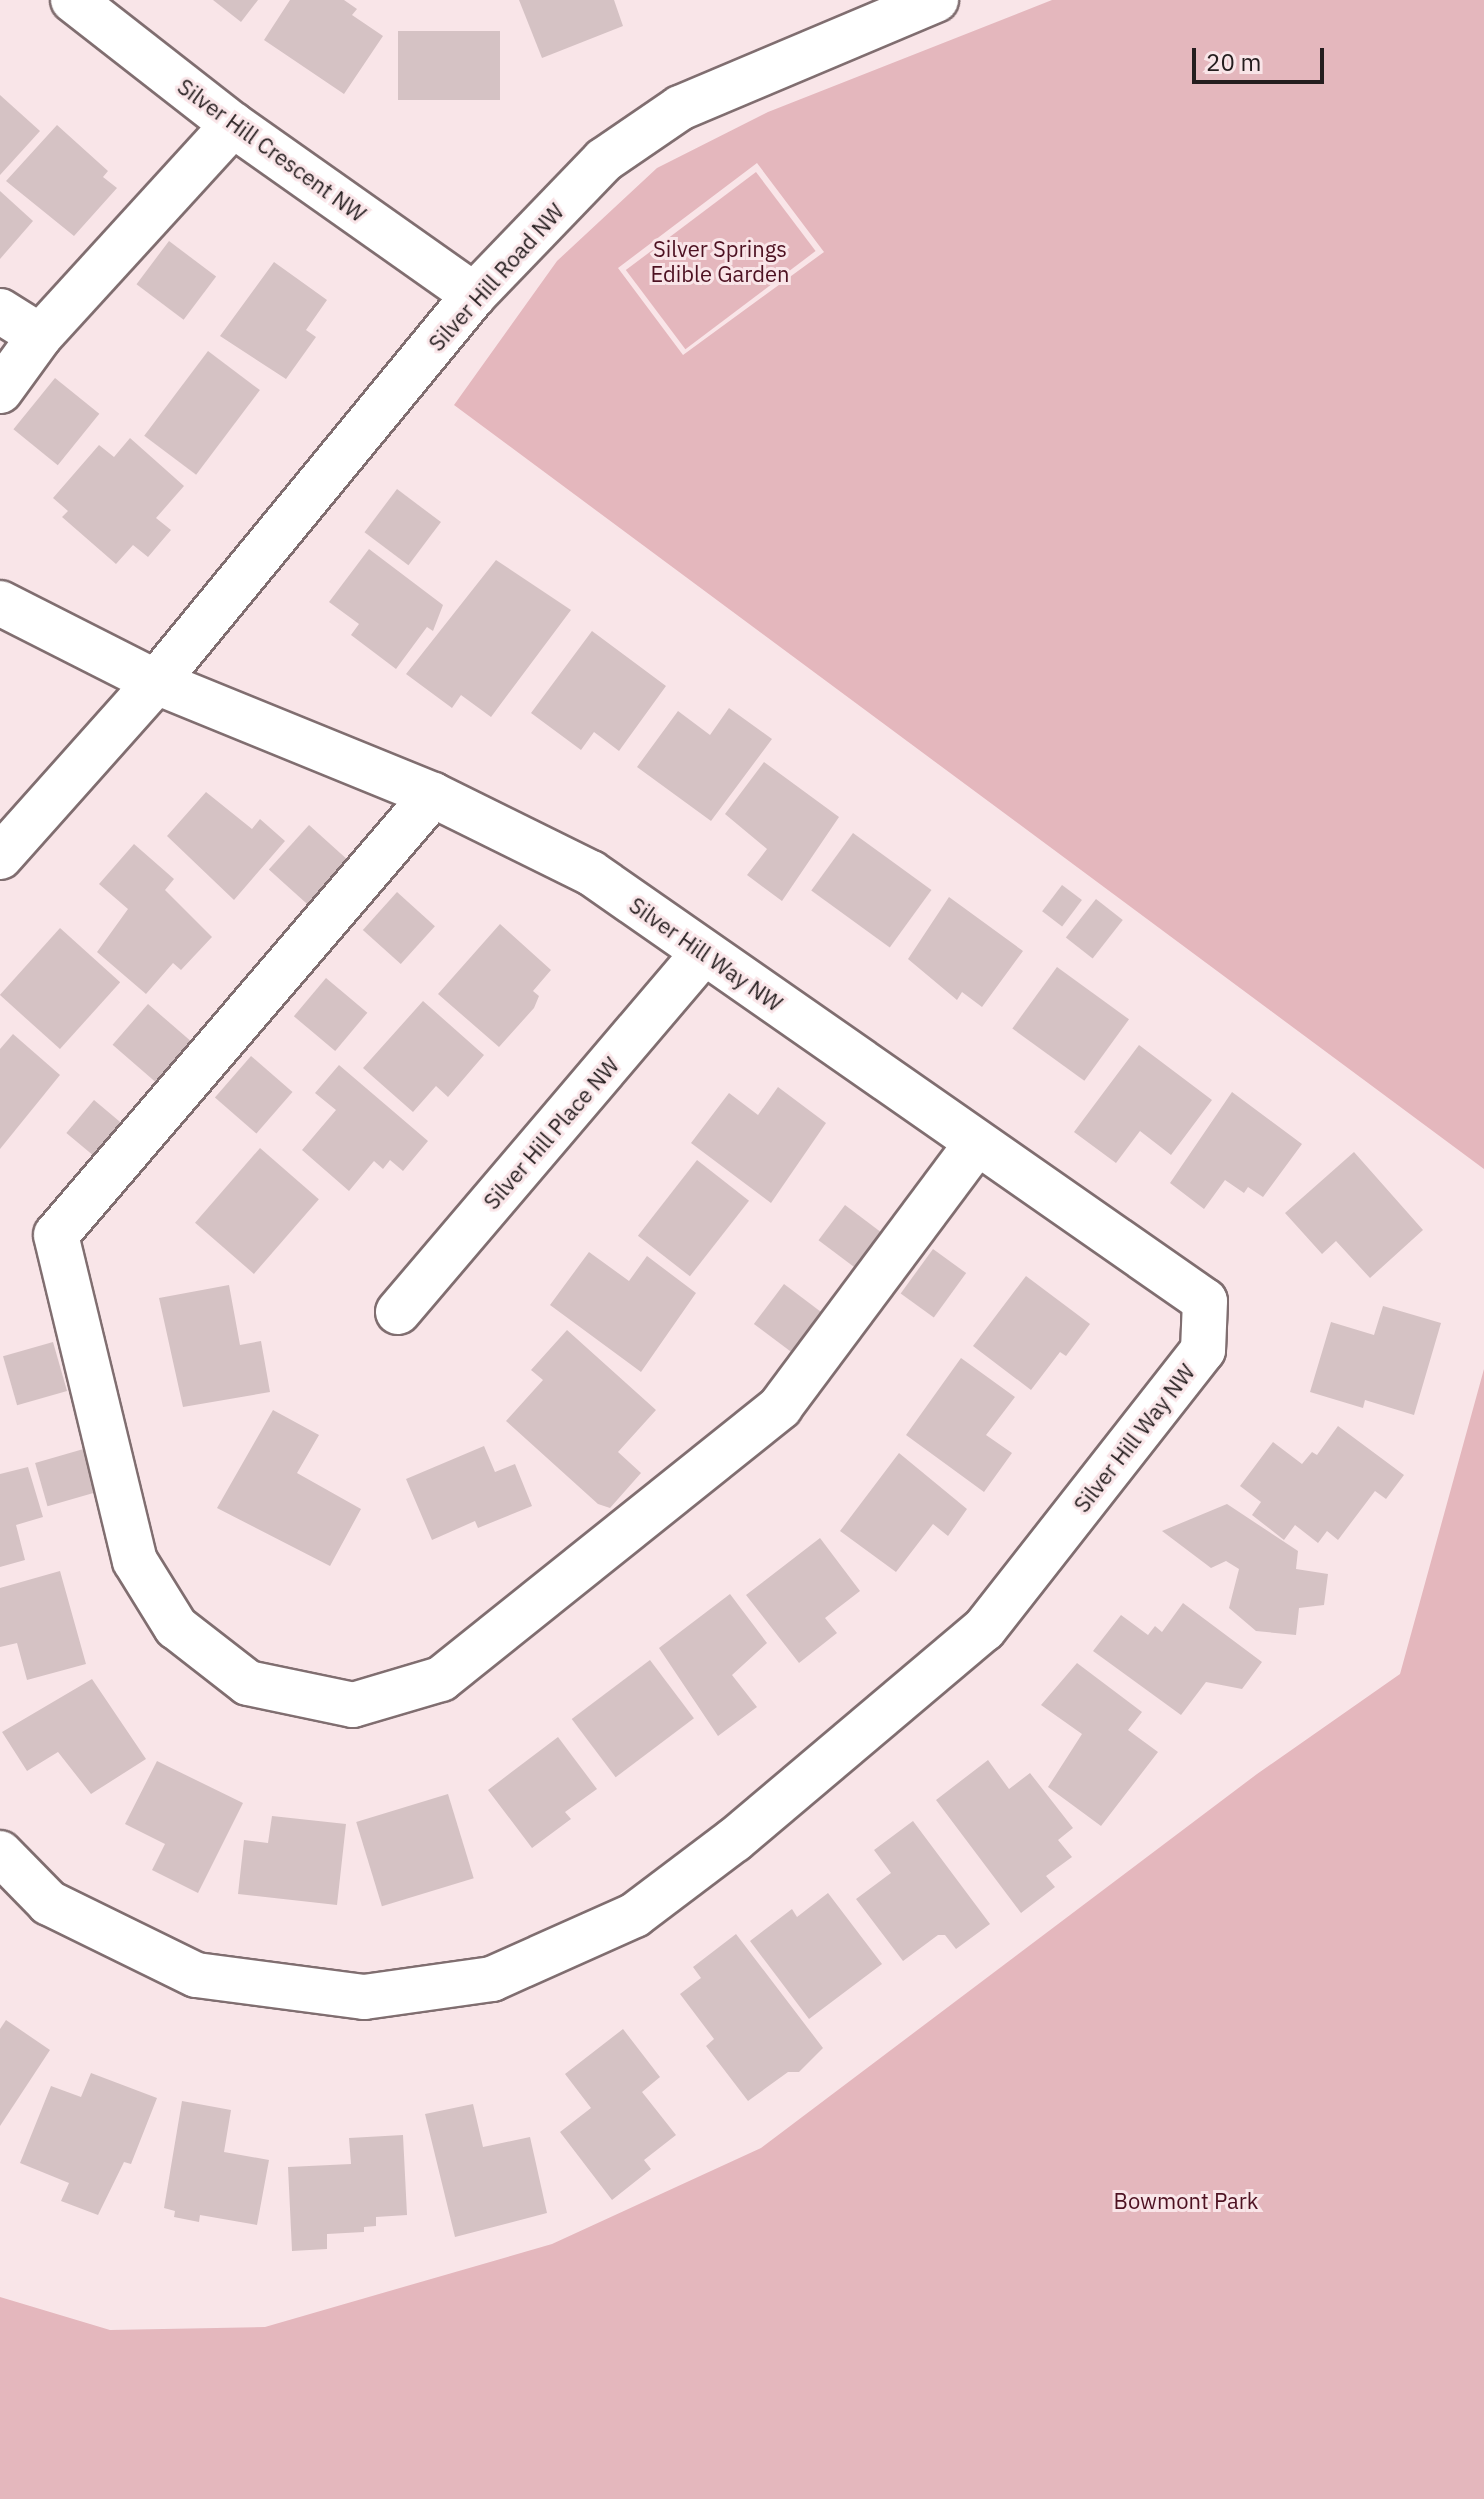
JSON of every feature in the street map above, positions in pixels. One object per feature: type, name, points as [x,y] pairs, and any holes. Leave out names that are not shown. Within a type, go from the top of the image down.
[{"type":"street","name":"Silver Hill Road NW","points":[[156,682],[474,295],[604,160],[680,108],[936,0]]},
{"type":"street","name":"Silver Hill Crescent NW","points":[[87,4],[233,125],[474,295]]},
{"type":"street","points":[[0,391],[40,336],[233,125]]},
{"type":"street","points":[[0,311],[40,336]]},
{"type":"street","name":"Silver Hill Way NW","points":[[0,603],[156,682],[433,795],[591,873],[1205,1301],[1203,1350],[984,1629],[734,1840],[635,1915],[492,1979],[364,1997],[196,1975],[49,1903],[0,1853]]},
{"type":"street","points":[[0,857],[156,682]]},
{"type":"street","points":[[433,795],[56,1235],[135,1561],[176,1627],[248,1683],[353,1705],[441,1679],[780,1407],[977,1143]]},
{"type":"street","name":"Silver Hill Place NW","points":[[398,1312],[703,953]]},
{"type":"green space","points":[[1052,0],[1484,0],[1484,1169],[454,405],[557,261],[657,168],[768,112]],"holes":[[[757,163],[824,252],[683,355],[618,268]]]},
{"type":"green space","name":"Silver Springs Edible Garden","points":[[756,172],[816,251],[685,349],[626,270]]},
{"type":"green space","name":"Bowmont Park","points":[[1484,1369],[1484,2499],[0,2499],[0,2297],[110,2330],[265,2327],[552,2244],[761,2148],[1257,1774],[1400,1674]]},
{"type":"building","points":[[213,0],[258,0],[241,22]]},
{"type":"building","points":[[290,0],[344,0],[357,9],[352,15],[383,36],[344,94],[264,40]]},
{"type":"building","points":[[519,0],[614,0],[623,26],[542,58]]},
{"type":"building","points":[[398,31],[500,31],[500,100],[398,100]]},
{"type":"building","points":[[0,95],[40,131],[0,175]]},
{"type":"building","points":[[57,125],[108,171],[103,177],[117,188],[74,236],[6,181]]},
{"type":"building","points":[[0,191],[33,221],[0,259]]},
{"type":"building","points":[[169,241],[216,277],[184,320],[137,284]]},
{"type":"building","points":[[274,262],[327,300],[306,330],[316,337],[286,379],[220,336]]},
{"type":"building","points":[[208,351],[260,390],[196,475],[144,436]]},
{"type":"building","points":[[55,378],[99,414],[58,465],[13,429]]},
{"type":"building","points":[[130,438],[184,486],[156,518],[171,530],[148,557],[133,545],[116,564],[62,517],[68,511],[53,498],[99,445],[114,457]]},
{"type":"building","points":[[397,489],[441,522],[408,565],[365,532]]},
{"type":"building","points":[[369,549],[443,605],[433,631],[427,627],[396,669],[351,635],[359,624],[329,602]]},
{"type":"building","points":[[496,560],[571,610],[491,717],[461,695],[452,708],[406,674]]},
{"type":"building","points":[[592,631],[666,686],[619,751],[594,732],[581,750],[531,713]]},
{"type":"building","points":[[729,708],[772,739],[711,821],[637,767],[678,711],[710,735]]},
{"type":"building","points":[[764,762],[839,817],[782,901],[747,875],[767,849],[725,814]]},
{"type":"building","points":[[206,792],[252,829],[260,819],[285,841],[234,900],[167,836]]},
{"type":"building","points":[[309,825],[355,866],[315,911],[269,870]]},
{"type":"building","points":[[853,833],[931,890],[890,947],[811,890]]},
{"type":"building","points":[[134,844],[174,879],[165,890],[212,937],[181,970],[173,963],[146,994],[97,952],[128,909],[99,884]]},
{"type":"building","points":[[1062,885],[1082,900],[1062,926],[1042,911]]},
{"type":"building","points":[[397,892],[435,926],[401,964],[363,930]]},
{"type":"building","points":[[949,897],[1023,951],[982,1007],[962,992],[957,1000],[908,959]]},
{"type":"building","points":[[1096,899],[1123,920],[1093,959],[1066,938]]},
{"type":"building","points":[[500,924],[551,970],[533,991],[539,996],[534,1008],[499,1047],[438,994]]},
{"type":"building","points":[[60,928],[120,982],[60,1049],[0,995]]},
{"type":"building","points":[[1057,967],[1129,1019],[1084,1081],[1012,1028]]},
{"type":"building","points":[[326,978],[367,1013],[335,1051],[294,1016]]},
{"type":"building","points":[[423,1001],[484,1055],[448,1097],[436,1086],[413,1112],[363,1068]]},
{"type":"building","points":[[148,1004],[193,1043],[158,1084],[113,1045]]},
{"type":"building","points":[[13,1034],[60,1075],[0,1149],[0,1049]]},
{"type":"building","points":[[1139,1045],[1212,1100],[1171,1155],[1140,1131],[1116,1163],[1074,1132]]},
{"type":"building","points":[[251,1056],[293,1092],[256,1134],[215,1098]]},
{"type":"building","points":[[339,1065],[428,1141],[403,1171],[390,1160],[383,1169],[374,1161],[349,1191],[302,1150],[336,1110],[315,1093]]},
{"type":"building","points":[[778,1087],[826,1123],[771,1203],[691,1143],[729,1093],[758,1115]]},
{"type":"building","points":[[1232,1092],[1302,1144],[1263,1197],[1248,1187],[1244,1193],[1225,1180],[1204,1209],[1170,1183]]},
{"type":"building","points":[[94,1100],[128,1129],[101,1162],[66,1133]]},
{"type":"building","points":[[260,1148],[319,1199],[254,1274],[195,1223]]},
{"type":"building","points":[[1354,1152],[1423,1230],[1370,1278],[1336,1241],[1322,1254],[1285,1213]]},
{"type":"building","points":[[697,1160],[749,1201],[690,1276],[638,1236]]},
{"type":"building","points":[[845,1205],[887,1237],[861,1272],[819,1240]]},
{"type":"building","points":[[933,1249],[966,1273],[934,1318],[901,1293]]},
{"type":"building","points":[[589,1252],[629,1281],[647,1256],[696,1293],[641,1372],[550,1305]]},
{"type":"building","points":[[1026,1276],[1090,1324],[1066,1356],[1060,1352],[1031,1390],[973,1346]]},
{"type":"building","points":[[784,1284],[825,1315],[795,1355],[754,1324]]},
{"type":"building","points":[[229,1285],[240,1345],[261,1341],[270,1392],[183,1407],[159,1298]]},
{"type":"building","points":[[1383,1306],[1441,1323],[1414,1415],[1365,1400],[1363,1408],[1310,1392],[1331,1322],[1374,1335]]},
{"type":"building","points":[[567,1330],[656,1410],[618,1452],[641,1473],[610,1508],[598,1504],[506,1421],[543,1380],[531,1370]]},
{"type":"building","points":[[53,1342],[67,1391],[17,1405],[3,1356]]},
{"type":"building","points":[[961,1358],[1015,1397],[986,1435],[1012,1453],[984,1492],[906,1435]]},
{"type":"building","points":[[273,1410],[319,1435],[297,1473],[361,1509],[330,1566],[217,1508]]},
{"type":"building","points":[[1338,1426],[1404,1475],[1386,1499],[1375,1491],[1338,1540],[1327,1531],[1318,1543],[1295,1525],[1284,1540],[1252,1515],[1261,1502],[1240,1486],[1273,1442],[1302,1464],[1312,1452],[1317,1455]]},
{"type":"building","points":[[484,1446],[495,1472],[515,1464],[532,1506],[478,1528],[475,1521],[432,1540],[406,1479]]},
{"type":"building","points":[[87,1448],[99,1491],[47,1506],[35,1463]]},
{"type":"building","points":[[899,1453],[967,1509],[948,1536],[933,1524],[896,1572],[840,1531]]},
{"type":"building","points":[[28,1467],[43,1517],[16,1525],[25,1560],[0,1567],[0,1474]]},
{"type":"building","points":[[1227,1504],[1298,1551],[1296,1569],[1328,1574],[1324,1605],[1299,1608],[1296,1635],[1256,1631],[1229,1608],[1239,1569],[1226,1561],[1211,1568],[1162,1531]]},
{"type":"building","points":[[820,1538],[860,1591],[825,1618],[837,1633],[799,1663],[746,1595]]},
{"type":"building","points":[[60,1571],[86,1664],[27,1680],[17,1643],[0,1647],[0,1588]]},
{"type":"building","points":[[730,1594],[767,1643],[732,1675],[757,1707],[718,1736],[659,1648]]},
{"type":"building","points":[[1183,1603],[1262,1662],[1242,1689],[1206,1682],[1181,1715],[1093,1651],[1121,1615],[1148,1635],[1155,1626],[1162,1632]]},
{"type":"building","points":[[650,1660],[694,1718],[616,1777],[572,1719]]},
{"type":"building","points":[[1077,1663],[1142,1712],[1128,1730],[1158,1752],[1101,1826],[1048,1787],[1082,1734],[1041,1705]]},
{"type":"building","points":[[92,1679],[146,1759],[91,1794],[58,1752],[27,1771],[2,1732]]},
{"type":"building","points":[[558,1737],[597,1789],[565,1812],[571,1819],[532,1848],[488,1790]]},
{"type":"building","points":[[988,1760],[1009,1789],[1030,1773],[1073,1828],[1058,1840],[1072,1857],[1046,1876],[1055,1887],[1021,1913],[936,1800]]},
{"type":"building","points":[[157,1761],[243,1803],[198,1893],[152,1870],[165,1844],[125,1824]]},
{"type":"building","points":[[448,1794],[474,1878],[382,1906],[356,1822]]},
{"type":"building","points":[[272,1816],[346,1824],[337,1905],[238,1894],[244,1840],[268,1843]]},
{"type":"building","points":[[913,1821],[990,1924],[956,1949],[945,1935],[938,1935],[903,1961],[856,1899],[891,1873],[874,1850]]},
{"type":"building","points":[[828,1893],[882,1964],[809,2019],[750,1941],[792,1909],[797,1917]]},
{"type":"building","points":[[736,1934],[823,2048],[799,2072],[788,2072],[748,2101],[706,2046],[714,2039],[680,1994],[701,1978],[693,1967]]},
{"type":"building","points":[[6,2020],[50,2050],[0,2126],[0,2029]]},
{"type":"building","points":[[623,2029],[660,2077],[642,2092],[676,2135],[644,2160],[651,2169],[612,2200],[560,2132],[591,2108],[565,2074]]},
{"type":"building","points":[[91,2073],[157,2098],[131,2164],[124,2162],[98,2215],[61,2201],[69,2183],[20,2163],[51,2086],[81,2097]]},
{"type":"building","points":[[182,2101],[231,2110],[224,2152],[269,2160],[257,2225],[200,2215],[199,2222],[174,2217],[175,2211],[164,2208]]},
{"type":"building","points":[[473,2104],[483,2147],[530,2137],[547,2213],[455,2237],[425,2114]]},
{"type":"building","points":[[403,2135],[407,2215],[376,2217],[376,2226],[364,2227],[364,2232],[327,2234],[327,2249],[292,2251],[288,2167],[351,2164],[349,2138]]}]
